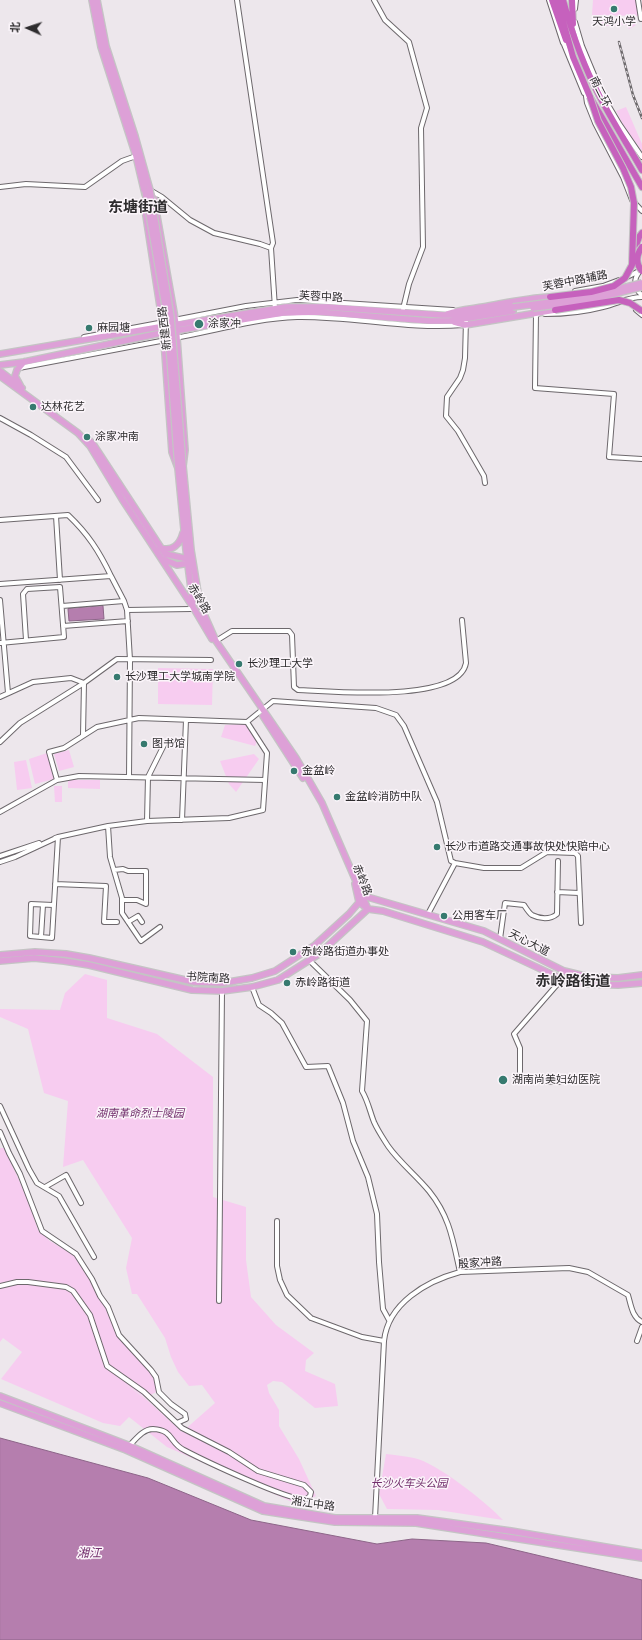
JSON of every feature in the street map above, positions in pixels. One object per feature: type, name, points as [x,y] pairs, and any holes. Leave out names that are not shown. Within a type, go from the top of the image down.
[{"type":"highway","points":[[551,0],[573,57]]},
{"type":"highway","name":"南二环","points":[[557,0],[573,57],[584,83],[588,100],[642,187]]},
{"type":"highway","name":"南二环","points":[[563,0],[575,38],[592,80],[622,137],[642,170]]},
{"type":"highway","points":[[572,0],[575,38]]},
{"type":"highway","points":[[588,100],[623,168],[631,187],[634,203],[633,256]]},
{"type":"highway","points":[[622,137],[642,163]]},
{"type":"highway","points":[[550,297],[591,292],[620,283],[631,270],[636,243],[642,233]]},
{"type":"highway","points":[[641,270],[637,260],[642,247]]},
{"type":"highway","points":[[556,310],[619,300],[630,303],[642,311]]},
{"type":"main road","name":"新建西路","points":[[92,0],[101,47],[136,156],[148,190],[154,200],[176,325],[185,450],[180,467],[184,528],[190,560]]},
{"type":"main road","name":"新建西路","points":[[97,0],[106,46],[135,136],[148,190],[167,317],[190,560],[192,608]]},
{"type":"main road","name":"新建西路","points":[[148,190],[144,202],[163,327],[172,452],[180,467]]},
{"type":"main road","name":"芙蓉中路","points":[[513,309],[583,298],[642,283]]},
{"type":"main road","name":"芙蓉中路","points":[[176,325],[275,305],[403,310],[443,316],[464,315],[582,302],[642,287]]},
{"type":"main road","points":[[443,316],[456,310],[550,297]]},
{"type":"main road","points":[[466,322],[513,309]]},
{"type":"main road","points":[[466,322],[536,314],[556,310]]},
{"type":"main road","name":"芙蓉中路","points":[[0,353],[22,352],[176,325],[293,312],[317,312],[430,321],[466,322]]},
{"type":"main road","name":"芙蓉中路","points":[[0,365],[24,362],[163,327]]},
{"type":"main road","points":[[21,387],[15,376],[24,362]]},
{"type":"main road","points":[[0,371],[77,427],[93,444],[165,554],[190,560]]},
{"type":"main road","name":"赤岭路","points":[[0,376],[78,433],[90,446],[122,499],[163,560],[206,631],[296,758],[322,804],[364,896],[368,909]]},
{"type":"main road","name":"赤岭路","points":[[0,380],[9,383]]},
{"type":"main road","points":[[160,548],[171,549],[177,546],[181,540],[184,528]]},
{"type":"main road","points":[[163,560],[177,565],[190,560]]},
{"type":"main road","name":"赤岭路","points":[[190,560],[200,605],[216,641],[311,790],[356,888],[359,902],[368,909]]},
{"type":"main road","name":"书院南路","points":[[0,955],[34,952],[66,954],[194,982],[230,982],[252,978],[275,971],[315,945],[349,914],[364,896]]},
{"type":"main road","name":"天心大道","points":[[364,896],[484,931],[564,971],[589,977],[618,978],[642,975]]},
{"type":"main road","name":"书院南路","points":[[0,961],[34,958],[64,961],[89,965],[192,990],[222,991],[252,987],[278,980],[319,954],[368,909]]},
{"type":"main road","name":"天心大道","points":[[368,909],[383,911],[483,942],[562,979],[588,984],[618,985],[642,983]]},
{"type":"main road","name":"湘江中路","points":[[0,1396],[130,1446],[264,1506],[335,1518],[417,1518],[511,1531],[642,1553]]},
{"type":"main road","name":"湘江中路","points":[[0,1403],[126,1450],[263,1511],[335,1522],[416,1523],[642,1558]]},
{"type":"street","points":[[237,0],[273,243],[271,248],[275,305]]},
{"type":"street","points":[[374,0],[384,20],[409,42],[427,108],[420,128],[423,246],[409,284],[403,310],[456,310]]},
{"type":"street","points":[[551,0],[563,42],[588,100],[595,122],[623,177],[632,200],[642,211]]},
{"type":"street","points":[[575,38],[576,0]]},
{"type":"street","points":[[638,0],[641,19]]},
{"type":"street","points":[[575,22],[582,46],[600,94],[642,157]]},
{"type":"street","points":[[563,42],[573,57]]},
{"type":"street","points":[[0,187],[26,184],[85,187],[122,161],[136,156]]},
{"type":"street","points":[[148,190],[162,197],[190,220],[214,233],[271,248]]},
{"type":"street","points":[[641,270],[637,275],[635,284],[636,289],[642,296]]},
{"type":"street","name":"芙蓉中路辅路","points":[[536,298],[610,284],[641,270]]},
{"type":"street","points":[[610,284],[616,284],[619,288],[621,299],[616,304]]},
{"type":"street","points":[[642,296],[630,298],[598,309],[566,313],[536,314],[535,388],[614,394],[609,456],[642,459]]},
{"type":"street","points":[[630,298],[632,307],[642,315]]},
{"type":"street","points":[[19,368],[268,320],[297,317],[328,318],[417,326],[466,322],[465,358],[463,370],[460,378],[447,397],[446,416],[458,431],[484,476],[485,483]]},
{"type":"street","points":[[0,418],[66,457],[98,500]]},
{"type":"street","points":[[0,520],[68,515],[84,530],[100,553],[127,610],[130,660],[129,777]]},
{"type":"street","points":[[56,516],[60,580]]},
{"type":"street","points":[[0,584],[111,576]]},
{"type":"street","points":[[2,642],[64,637],[60,586],[27,589],[23,594],[26,640]]},
{"type":"street","points":[[0,600],[2,642],[8,693]]},
{"type":"street","points":[[62,606],[124,601]]},
{"type":"street","points":[[127,610],[192,608]]},
{"type":"street","points":[[216,641],[232,631],[289,631],[292,635],[293,683],[294,687],[298,690],[396,693],[413,691],[451,682],[465,670],[466,663],[462,620]]},
{"type":"street","points":[[63,626],[128,621]]},
{"type":"street","points":[[0,742],[20,723],[84,683],[117,659],[211,660]]},
{"type":"street","points":[[0,697],[33,682],[71,678],[84,683]]},
{"type":"street","points":[[83,735],[84,683]]},
{"type":"street","points":[[57,780],[49,752],[64,748],[97,727],[139,718],[247,722],[273,701],[376,708],[396,715],[404,726],[437,802],[451,861],[484,868],[521,868],[547,852],[571,852],[578,856],[581,923]]},
{"type":"street","points":[[182,820],[186,720]]},
{"type":"street","points":[[0,856],[58,837],[108,826],[147,821],[229,818],[263,810],[267,753],[247,722]]},
{"type":"street","points":[[147,821],[148,777],[164,745]]},
{"type":"street","points":[[0,812],[57,780],[79,776],[265,780]]},
{"type":"street","points":[[108,826],[110,857],[122,900],[122,913],[141,941],[160,928]]},
{"type":"street","points":[[0,862],[15,857],[58,837]]},
{"type":"street","points":[[54,905],[31,904],[30,936],[52,938],[54,905],[55,884],[58,837]]},
{"type":"street","points":[[500,939],[505,903],[524,904],[531,914],[547,919],[557,914],[558,861]]},
{"type":"street","points":[[428,914],[455,863]]},
{"type":"street","points":[[114,870],[123,869],[128,872],[146,871],[146,904],[137,900],[122,900]]},
{"type":"street","points":[[55,884],[106,886],[104,922],[117,922]]},
{"type":"street","points":[[557,892],[579,893]]},
{"type":"street","points":[[41,937],[43,905]]},
{"type":"street","points":[[128,922],[138,916],[142,922]]},
{"type":"street","points":[[309,960],[350,1000],[367,1021],[362,1091],[367,1099],[374,1122],[388,1146],[438,1204],[450,1227],[460,1272]]},
{"type":"street","points":[[559,1082],[520,1080],[520,1048],[514,1034],[562,979]]},
{"type":"street","points":[[252,987],[259,1005],[282,1023],[306,1067],[328,1066],[343,1104],[353,1141],[368,1177],[377,1214],[383,1309],[389,1320]]},
{"type":"street","points":[[219,1301],[222,991]]},
{"type":"street","points":[[0,1106],[29,1169],[38,1183],[59,1196],[94,1257]]},
{"type":"street","points":[[0,1132],[20,1174],[42,1231],[76,1254],[108,1307],[119,1335],[156,1377],[159,1392],[171,1404],[185,1414],[186,1418],[177,1423]]},
{"type":"street","points":[[45,1187],[66,1175],[81,1204]]},
{"type":"street","points":[[277,1220],[277,1266],[280,1280],[287,1295],[311,1318],[362,1337],[384,1341]]},
{"type":"street","name":"殷家冲路","points":[[375,1518],[386,1327],[389,1320],[401,1306],[424,1286],[460,1272],[569,1268],[588,1272],[628,1295],[632,1310],[639,1321],[642,1322]]},
{"type":"street","points":[[0,1286],[17,1282],[28,1282],[66,1287],[73,1291],[90,1315],[107,1366],[144,1392],[182,1428],[229,1452],[258,1471],[304,1486],[311,1492],[310,1496],[304,1499],[294,1497],[248,1481],[182,1450],[164,1430],[151,1429],[144,1432],[130,1446]]},
{"type":"street","points":[[637,1340],[642,1327]]},
{"type":"green space","name":"天鸿小学","points":[[593,0],[637,0],[638,16],[592,15]]},
{"type":"green space","points":[[602,21],[633,21],[636,25],[629,29],[626,25],[601,26]]},
{"type":"green space","points":[[626,107],[642,144],[642,151],[626,130],[616,111]]},
{"type":"green space","points":[[158,668],[213,669],[212,705],[158,704]]},
{"type":"green space","points":[[246,724],[257,741],[255,746],[221,737],[225,725]]},
{"type":"green space","points":[[69,750],[74,767],[59,771],[54,754]]},
{"type":"green space","points":[[47,753],[54,779],[35,784],[29,759]]},
{"type":"green space","points":[[254,754],[259,759],[236,792],[229,784],[220,761]]},
{"type":"green space","points":[[26,760],[32,788],[17,790],[14,762]]},
{"type":"green space","points":[[68,780],[100,780],[100,789],[68,788]]},
{"type":"green space","points":[[54,786],[62,786],[62,802],[55,802]]},
{"type":"green space","name":"湖南革命烈士陵园","points":[[85,974],[107,980],[107,1018],[157,1034],[213,1077],[213,1197],[246,1207],[246,1260],[251,1297],[276,1325],[314,1353],[306,1360],[305,1371],[335,1384],[338,1406],[315,1408],[282,1382],[273,1381],[267,1385],[269,1393],[279,1410],[279,1426],[299,1459],[316,1496],[299,1505],[167,1447],[129,1417],[120,1426],[103,1423],[1,1379],[22,1352],[3,1338],[0,1342],[0,1148],[4,1148],[26,1195],[38,1230],[50,1241],[75,1256],[90,1279],[98,1297],[107,1307],[117,1335],[154,1377],[156,1392],[146,1398],[122,1382],[146,1399],[182,1432],[215,1403],[202,1385],[189,1386],[178,1372],[165,1338],[137,1294],[132,1294],[126,1268],[132,1238],[83,1160],[63,1167],[68,1101],[44,1093],[28,1029],[0,1017],[0,1009],[60,1010],[65,993]]},
{"type":"green space","name":"长沙火车头公园","points":[[386,1454],[414,1458],[435,1467],[461,1484],[503,1520],[438,1510],[387,1509],[379,1494]]},
{"type":"water","points":[[103,606],[104,619],[69,621],[68,609]]},
{"type":"water","name":"湘江","points":[[0,1438],[148,1478],[251,1520],[377,1544],[412,1539],[486,1543],[642,1580],[642,1640],[0,1640]]},
{"type":"railway","points":[[619,42],[633,95],[642,118]]},
{"type":"place","name":"天鸿小学","points":[[614,9]]},
{"type":"place","name":"涂家冲","points":[[199,324]]},
{"type":"place","name":"麻园塘","points":[[89,328]]},
{"type":"place","name":"达林花艺","points":[[33,407]]},
{"type":"place","name":"涂家冲南","points":[[87,437]]},
{"type":"place","name":"长沙理工大学","points":[[239,664]]},
{"type":"place","name":"长沙理工大学城南学院","points":[[117,677]]},
{"type":"place","name":"图书馆","points":[[144,744]]},
{"type":"place","name":"金盆岭","points":[[294,771]]},
{"type":"place","name":"金盆岭消防中队","points":[[337,797]]},
{"type":"place","name":"长沙市道路交通事故快处快赔中心","points":[[437,847]]},
{"type":"place","name":"公用客车厂","points":[[444,916]]},
{"type":"place","name":"赤岭路街道办事处","points":[[293,952]]},
{"type":"place","name":"赤岭路街道","points":[[287,983]]},
{"type":"place","name":"湖南尚美妇幼医院","points":[[503,1080]]},
{"type":"district","name":"东塘街道","points":[[138,208]]},
{"type":"district","name":"赤岭路街道","points":[[573,982]]}]
